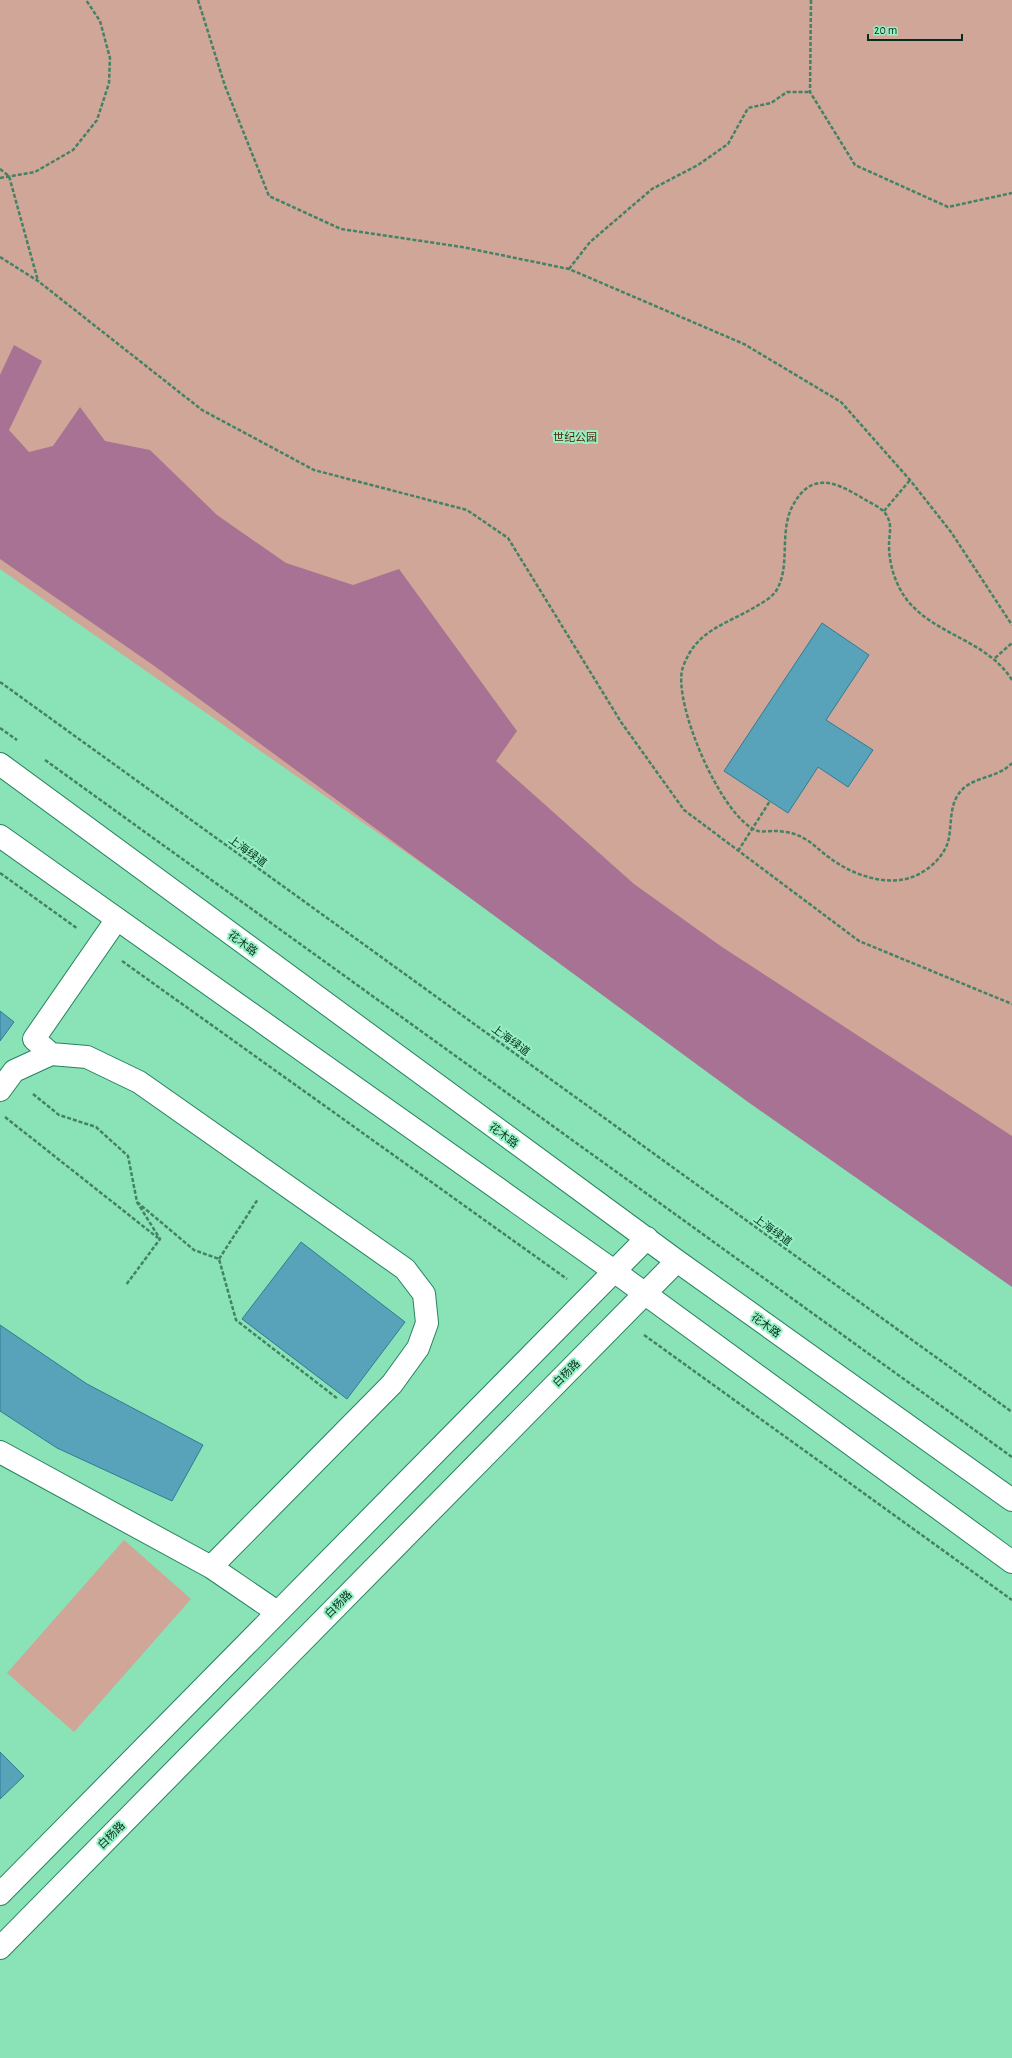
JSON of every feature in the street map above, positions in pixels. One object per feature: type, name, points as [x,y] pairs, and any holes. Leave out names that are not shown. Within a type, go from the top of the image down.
[{"type":"main road","name":"花木路","points":[[0,764],[677,1261],[1012,1500]]},
{"type":"main road","points":[[0,836],[646,1293],[1012,1562]]},
{"type":"main road","points":[[52,1054],[34,1039],[117,919]]},
{"type":"main road","points":[[5,1083],[14,1071],[52,1054],[87,1057],[139,1082],[405,1269],[424,1294],[427,1323],[418,1348],[392,1384],[211,1567]]},
{"type":"main road","points":[[0,1894],[647,1238]]},
{"type":"main road","name":"白杨路","points":[[0,1948],[677,1261]]},
{"type":"main road","points":[[0,1452],[211,1567],[277,1612]]},
{"type":"path","points":[[0,178],[35,172],[73,150],[97,120],[109,83],[110,58],[100,21],[86,0]]},
{"type":"path","points":[[198,0],[225,86],[269,196],[341,229],[462,247],[569,269],[744,344],[841,402],[910,480],[951,532],[1012,625]]},
{"type":"path","points":[[811,0],[810,92],[855,165],[948,208],[1012,193]]},
{"type":"path","points":[[569,269],[590,242],[652,190],[698,165],[728,144],[748,108],[771,103],[786,92],[810,92]]},
{"type":"path","points":[[0,169],[9,176],[38,281]]},
{"type":"path","points":[[0,257],[38,281],[202,410],[314,470],[467,510],[508,538],[621,722],[684,810],[859,941],[1012,1004]]},
{"type":"path","points":[[884,511],[910,480]]},
{"type":"path","points":[[1012,680],[994,658],[953,636],[919,614],[905,597],[889,561],[890,521],[884,511],[841,485],[828,482],[812,485],[801,494],[792,507],[787,521],[782,574],[776,590],[765,601],[743,614],[708,631],[695,646],[682,668],[681,692],[687,716],[710,776],[728,804],[743,821],[758,831],[778,831],[799,835],[817,846],[828,857],[857,874],[900,880],[923,872],[937,860],[948,843],[951,818],[957,796],[965,785],[989,777],[1012,763]]},
{"type":"path","points":[[994,658],[1012,642]]},
{"type":"path","name":"上海绿道","points":[[0,682],[1012,1412]]},
{"type":"path","points":[[0,728],[19,742]]},
{"type":"path","points":[[39,756],[1012,1457]]},
{"type":"path","points":[[738,851],[770,801]]},
{"type":"path","points":[[0,873],[590,1296]]},
{"type":"path","points":[[5,1083],[59,1115],[96,1127],[128,1156],[138,1202],[160,1239]]},
{"type":"path","points":[[0,1113],[160,1239]]},
{"type":"path","points":[[273,1176],[219,1259],[236,1320],[360,1417]]},
{"type":"path","points":[[138,1202],[194,1250],[219,1259]]},
{"type":"path","points":[[126,1285],[160,1239]]},
{"type":"path","points":[[621,1318],[1012,1600]]},
{"type":"green space","name":"世纪公园","points":[[0,0],[1012,0],[1012,1276],[0,569]]},
{"type":"green space","points":[[124,1540],[191,1599],[74,1732],[7,1673]]},
{"type":"shaded area","points":[[14,345],[42,361],[9,430],[29,452],[53,446],[80,407],[105,441],[150,450],[217,515],[286,563],[353,585],[399,569],[517,731],[496,761],[634,884],[722,947],[1012,1136],[1012,1287],[748,1102],[153,665],[0,559],[0,375]]},
{"type":"building","points":[[822,623],[869,655],[826,720],[873,750],[848,787],[818,767],[788,813],[724,771]]},
{"type":"building","points":[[0,1011],[14,1022],[0,1041]]},
{"type":"building","points":[[301,1242],[405,1322],[347,1399],[242,1319]]},
{"type":"building","points":[[0,1325],[87,1384],[203,1445],[172,1501],[57,1448],[0,1411]]},
{"type":"building","points":[[0,1752],[24,1776],[0,1799]]}]
